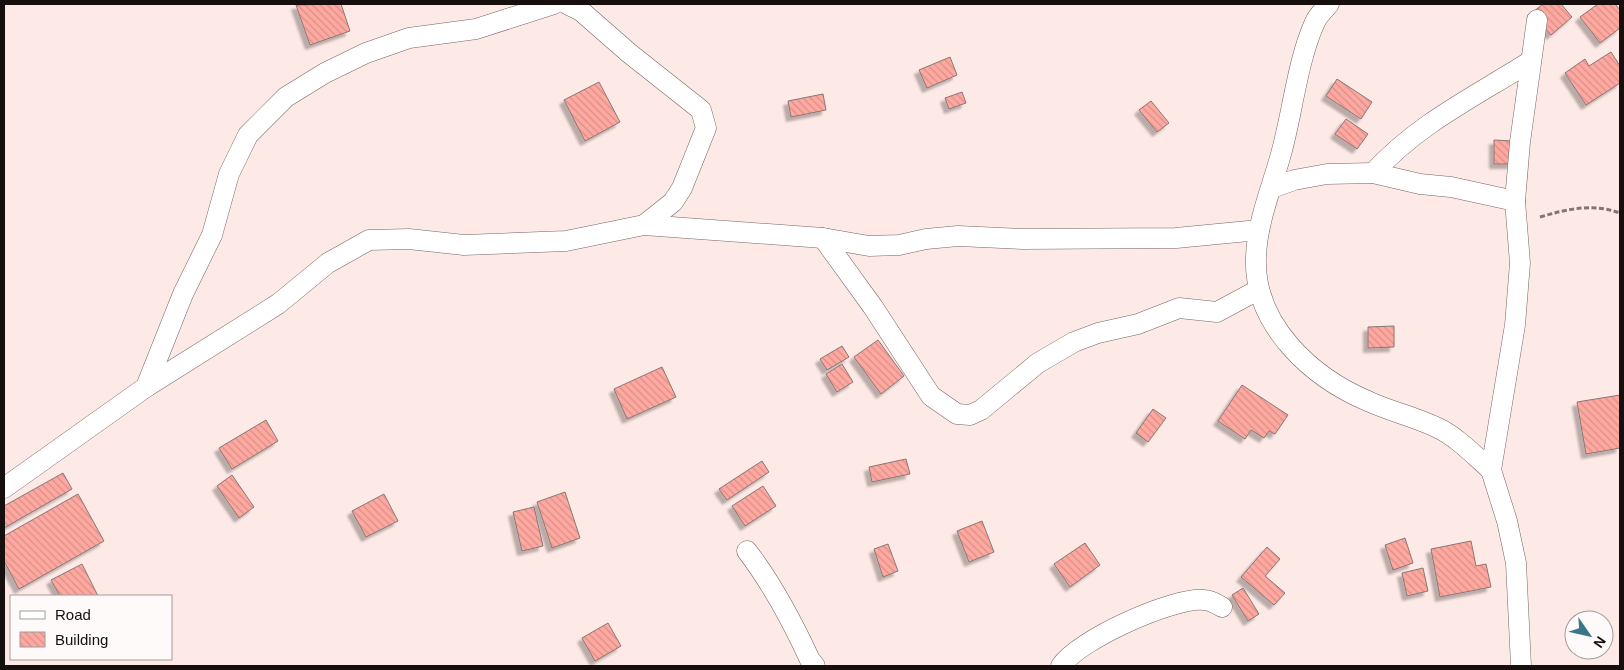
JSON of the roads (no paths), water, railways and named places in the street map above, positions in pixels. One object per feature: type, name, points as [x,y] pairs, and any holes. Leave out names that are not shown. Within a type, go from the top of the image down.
[{"type":"street","points":[[146,387],[183,294],[212,235],[229,174],[248,135],[286,97],[325,73],[366,53],[409,38],[476,29],[547,4],[554,4]]},
{"type":"street","points":[[567,4],[581,10],[629,53],[702,110],[706,128],[682,188],[673,202],[644,225]]},
{"type":"street","points":[[1329,4],[1312,12],[1292,116],[1259,230],[1256,257],[1258,290],[1274,324],[1302,358],[1332,383],[1371,403],[1440,428],[1491,470]]},
{"type":"street","points":[[1521,666],[1516,563],[1507,521],[1491,470],[1515,325],[1520,263],[1515,201],[1537,20]]},
{"type":"street","points":[[1374,174],[1394,150],[1432,120],[1531,61]]},
{"type":"street","points":[[1272,188],[1294,180],[1327,174],[1374,174],[1420,184],[1451,187],[1515,201]]},
{"type":"street","points":[[4,488],[146,387],[278,304],[328,263],[368,240],[409,239],[464,246],[566,242],[644,225],[823,238],[869,246],[899,245],[926,239],[958,236],[1023,239],[1166,239],[1259,230]]},
{"type":"street","points":[[823,238],[873,308],[931,396],[957,414],[970,415],[981,410],[1038,363],[1074,342],[1098,333],[1138,324],[1179,308],[1217,312],[1258,290]]},
{"type":"street","points":[[747,551],[782,602],[810,660],[816,666]]},
{"type":"street","points":[[1061,666],[1076,651],[1110,630],[1174,604],[1205,600],[1222,607]]}]
